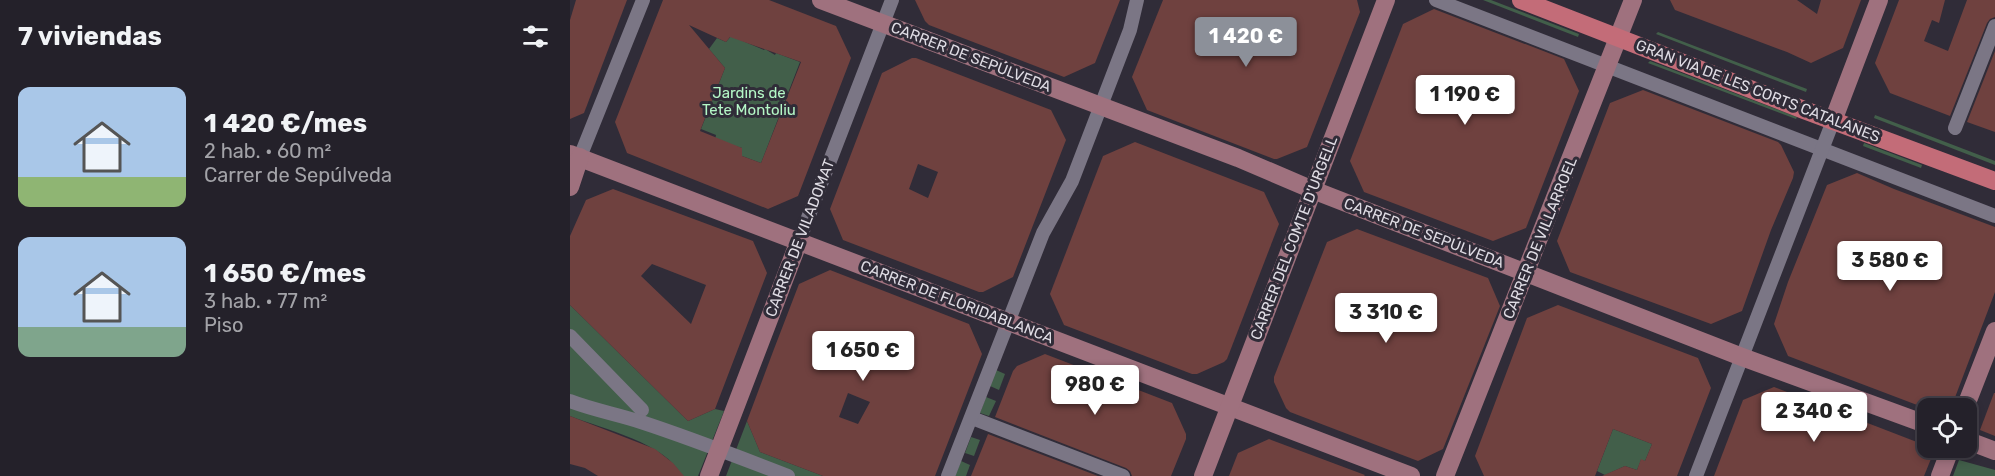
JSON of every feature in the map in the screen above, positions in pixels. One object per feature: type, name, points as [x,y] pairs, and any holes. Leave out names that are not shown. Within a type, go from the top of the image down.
[{"type":"main road","name":"GRAN VIA DE LES CORTS CATALANES","points":[[1521,0],[1995,181]]},
{"type":"street","points":[[570,187],[575,156],[643,0]]},
{"type":"street","name":"CARRER DE SEPÚLVEDA","points":[[821,0],[1249,162],[1313,190],[1742,357],[1917,421]]},
{"type":"street","name":"CARRER DE VILADOMAT","points":[[709,476],[892,0]]},
{"type":"street","points":[[948,476],[1043,233],[1072,181],[1130,30],[1137,0]]},
{"type":"street","name":"CARRER DEL COMTE D'URGELL","points":[[1203,476],[1386,0]]},
{"type":"street","points":[[1436,0],[1995,216]]},
{"type":"street","name":"CARRER DE VILLARROEL","points":[[1445,476],[1633,0]]},
{"type":"street","points":[[1696,476],[1879,0]]},
{"type":"street","points":[[1955,128],[1995,26]]},
{"type":"street","name":"CARRER DE FLORIDABLANCA","points":[[575,156],[1411,476]]},
{"type":"street","points":[[1969,398],[1995,331]]},
{"type":"street","points":[[570,336],[642,410]]},
{"type":"street","points":[[570,401],[637,421],[788,476]]},
{"type":"street","points":[[972,418],[1124,476]]},
{"type":"street","points":[[1977,444],[1995,451]]},
{"type":"street","points":[[1940,476],[1947,458]]},
{"type":"green space","points":[[1483,0],[1491,0],[1579,34],[1578,37]]},
{"type":"green space","points":[[1658,32],[1807,89],[1806,92],[1656,34]]},
{"type":"green space","name":"Jardins de Tete Montoliu","points":[[731,36],[775,55],[776,53],[800,62],[761,163],[742,156],[742,148],[715,140],[716,135],[701,129],[725,68],[709,49],[717,38],[726,42]]},
{"type":"green space","points":[[1650,61],[1797,117],[1796,119],[1648,63]]},
{"type":"green space","points":[[1875,115],[1995,161],[1995,165],[1874,118]]},
{"type":"green space","points":[[1864,143],[1922,165],[1921,168],[1863,146]]},
{"type":"green space","points":[[570,305],[688,421],[715,409],[724,411],[698,476],[682,476],[674,464],[648,446],[570,416]]},
{"type":"green space","points":[[996,370],[1005,374],[999,390],[990,386]]},
{"type":"green space","points":[[986,397],[996,401],[989,416],[980,413]]},
{"type":"green space","points":[[747,421],[760,452],[823,476],[726,476]]},
{"type":"green space","points":[[1613,429],[1652,444],[1645,461],[1641,460],[1637,470],[1625,466],[1605,475],[1597,471]]},
{"type":"green space","points":[[971,437],[980,440],[974,456],[965,453]]},
{"type":"green space","points":[[1959,460],[1995,470],[1995,476],[1953,476]]},
{"type":"green space","points":[[961,461],[970,465],[966,476],[955,476]]},
{"type":"building","points":[[576,0],[627,0],[584,113],[570,119],[570,20]]},
{"type":"building","points":[[663,0],[769,0],[836,26],[851,58],[798,196],[768,209],[627,153],[615,122]],"holes":[[[689,25],[726,42],[730,37],[801,62],[761,163],[742,156],[742,148],[700,131],[725,68]]]},
{"type":"building","points":[[915,0],[1120,0],[1095,63],[1064,77],[929,25]]},
{"type":"building","points":[[1163,0],[1357,0],[1360,12],[1307,147],[1274,159],[1147,110],[1132,77]]},
{"type":"building","points":[[1670,0],[1797,0],[1817,14],[1821,0],[1861,0],[1843,48],[1811,63],[1675,10]]},
{"type":"building","points":[[1899,0],[1945,0],[1939,23],[1932,20],[1924,41],[1948,51],[1967,0],[1995,0],[1995,17],[1987,23],[1950,116],[1890,93],[1875,63]]},
{"type":"building","points":[[1434,9],[1564,59],[1579,91],[1526,228],[1493,241],[1364,192],[1350,161],[1403,24]]},
{"type":"building","points":[[1995,51],[1995,132],[1967,122]]},
{"type":"building","points":[[916,58],[1051,110],[1066,140],[1013,277],[979,292],[843,240],[830,209],[882,73]],"holes":[[[918,164],[938,172],[928,198],[909,189]]]},
{"type":"building","points":[[1643,90],[1778,142],[1794,172],[1742,311],[1711,324],[1570,272],[1557,241],[1610,103]]},
{"type":"building","points":[[1135,142],[1264,192],[1279,224],[1227,359],[1197,374],[1064,325],[1050,294],[1103,156]]},
{"type":"building","points":[[1857,173],[1995,227],[1995,292],[1955,398],[1917,398],[1917,405],[1788,356],[1774,324],[1788,282],[1827,185]]},
{"type":"building","points":[[613,189],[753,241],[767,273],[715,409],[688,421],[570,305],[570,236],[586,200]],"holes":[[[652,264],[706,285],[691,324],[641,276]]]},
{"type":"building","points":[[1357,229],[1488,278],[1500,306],[1443,449],[1418,461],[1290,412],[1274,382],[1327,242]]},
{"type":"building","points":[[830,270],[969,324],[982,354],[935,476],[823,476],[760,452],[747,421],[799,284]],"holes":[[[848,393],[870,402],[858,424],[839,417]]]},
{"type":"building","points":[[1558,305],[1698,358],[1711,388],[1677,476],[1602,476],[1625,466],[1637,470],[1641,459],[1645,461],[1652,444],[1613,429],[1595,476],[1484,476],[1475,456],[1527,318]]},
{"type":"building","points":[[1045,354],[1172,403],[1186,434],[1186,439],[1171,476],[1132,476],[1126,468],[995,417],[1013,371],[1017,366]]},
{"type":"building","points":[[1774,387],[1917,442],[1917,458],[1931,458],[1924,476],[1714,476],[1743,400]]},
{"type":"building","points":[[1995,393],[1995,436],[1980,430]]},
{"type":"building","points":[[570,416],[655,449],[673,463],[684,476],[598,476],[585,468],[570,464]]},
{"type":"building","points":[[988,434],[1098,476],[971,476]]},
{"type":"building","points":[[1269,439],[1365,475],[1229,476],[1238,453]]}]
